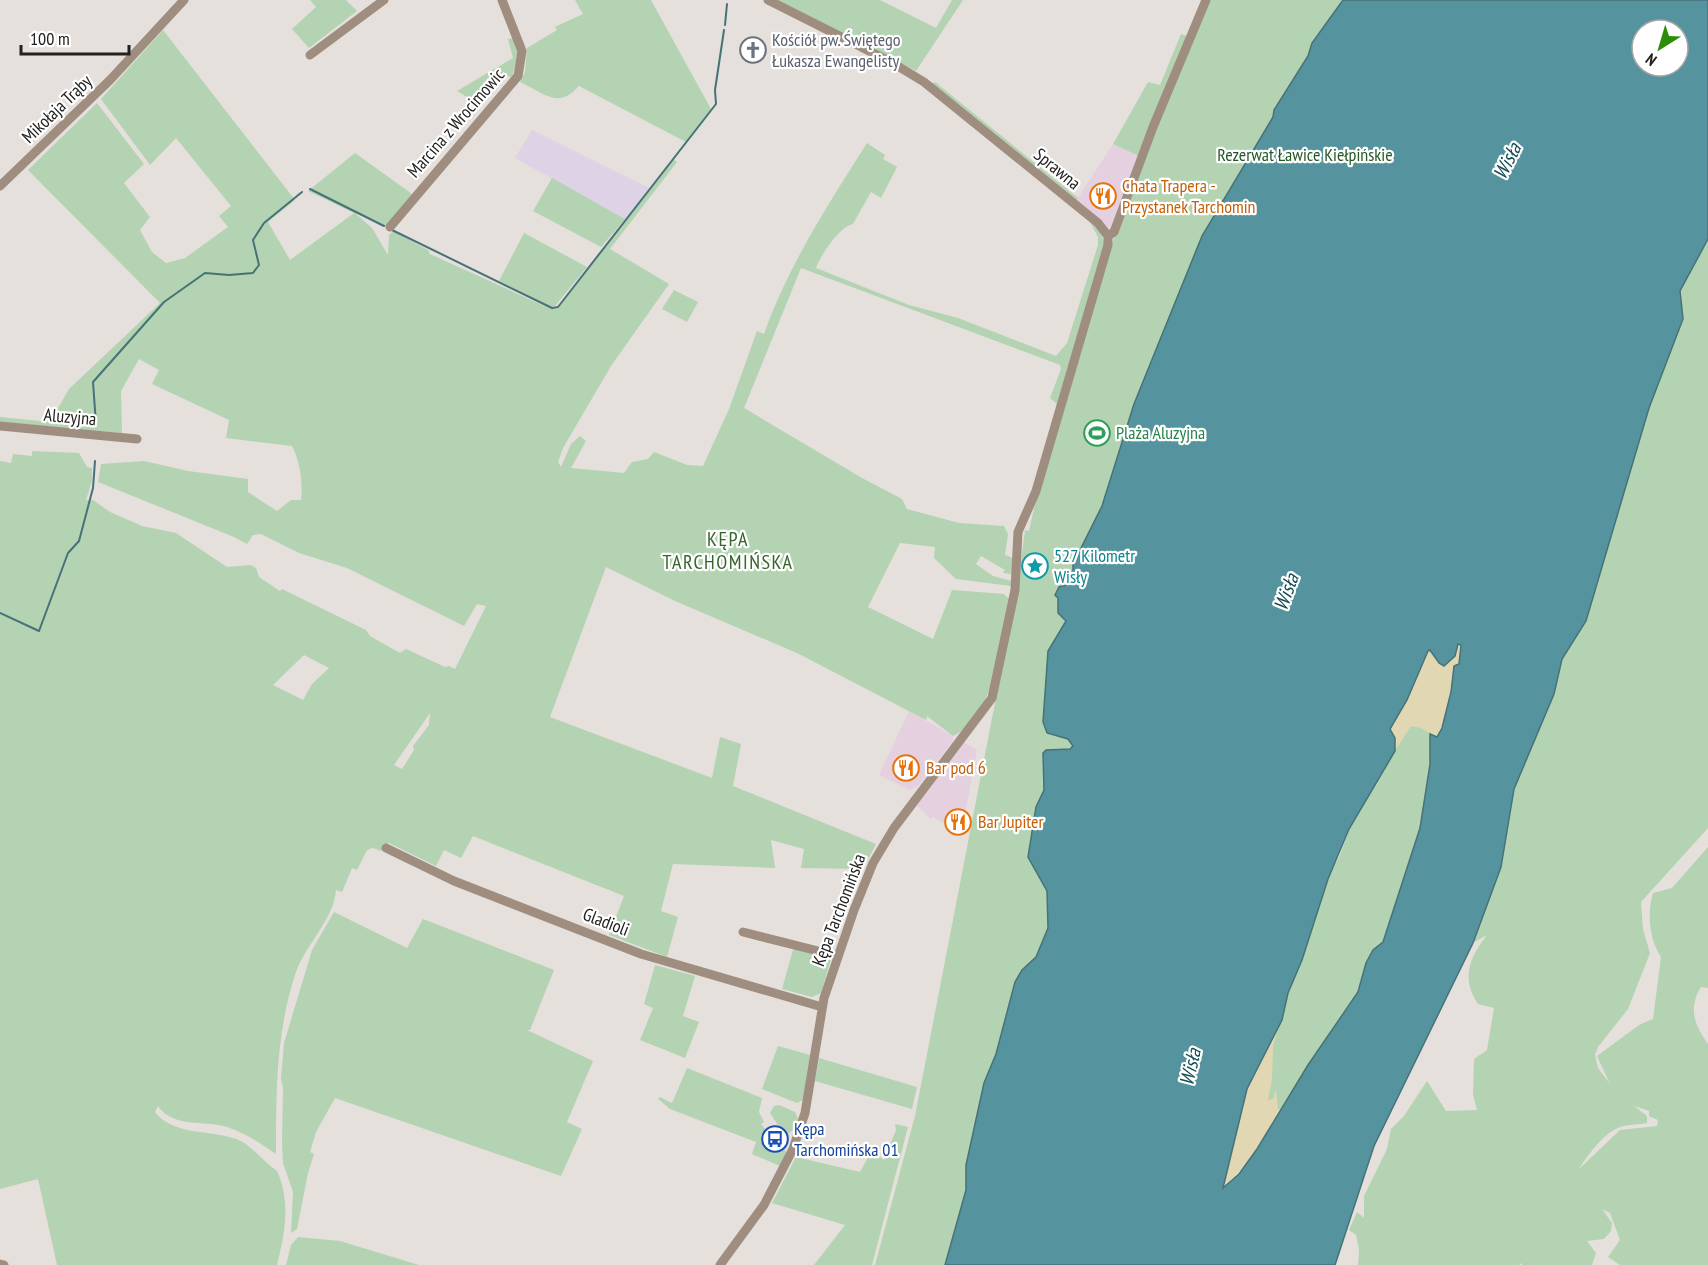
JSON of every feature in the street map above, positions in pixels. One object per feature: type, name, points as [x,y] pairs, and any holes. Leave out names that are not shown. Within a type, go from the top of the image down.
[{"type":"street","name":"Mikołaja Trąby","points":[[0,186],[110,80],[184,0]]},
{"type":"street","points":[[310,55],[384,0]]},
{"type":"street","name":"Marcina z Wrocimowic","points":[[390,227],[518,76],[522,51],[502,0]]},
{"type":"street","name":"Sprawna","points":[[768,0],[891,62],[924,82],[1093,219],[1108,236]]},
{"type":"street","points":[[1108,236],[1114,232],[1153,127],[1206,0]]},
{"type":"street","name":"Kępa Tarchomińska","points":[[720,1265],[764,1205],[787,1165],[805,1113],[822,1007],[838,956],[873,863],[894,828],[992,698],[1015,590],[1018,532],[1029,512],[1106,254],[1108,236]]},
{"type":"street","name":"Aluzyjna","points":[[0,426],[137,439]]},
{"type":"street","name":"Gladioli","points":[[386,848],[454,881],[641,954],[822,1007]]},
{"type":"street","points":[[743,932],[838,956]]},
{"type":"shaded area","points":[[532,130],[649,188],[625,219],[515,158]]},
{"type":"shaded area","points":[[1113,144],[1139,156],[1109,233],[1076,201]]},
{"type":"shaded area","points":[[909,711],[953,736],[953,741],[918,786],[909,790],[879,775]]},
{"type":"shaded area","points":[[964,742],[977,750],[962,832],[933,817],[931,819],[916,805]]},
{"type":"green space","points":[[310,0],[346,0],[357,11],[309,48],[292,29],[316,7]]},
{"type":"green space","points":[[575,0],[651,0],[711,109],[686,142],[579,86],[564,97],[557,98],[520,82],[525,72],[527,48],[557,30],[555,27],[583,14]]},
{"type":"green space","points":[[775,0],[880,0],[936,28],[952,0],[963,0],[916,71]]},
{"type":"green space","name":"Rezerwat Ławice Kiełpińskie","points":[[1205,0],[1595,0],[1514,110],[1197,1265],[875,1265],[915,1116],[1018,584],[1025,530],[1029,531],[1063,395],[1106,262],[1129,196]]},
{"type":"green space","points":[[163,30],[295,200],[268,222],[290,260],[354,213],[308,191],[355,153],[412,194],[386,226],[355,213],[372,228],[388,255],[389,235],[393,231],[428,250],[430,254],[551,309],[558,308],[674,159],[677,162],[610,249],[669,284],[611,366],[563,448],[558,462],[561,467],[571,444],[580,436],[586,441],[571,468],[624,473],[632,462],[648,459],[654,452],[687,465],[703,466],[729,409],[757,331],[764,334],[797,260],[867,143],[885,155],[883,159],[897,167],[881,198],[871,192],[853,224],[842,230],[826,249],[816,268],[909,305],[958,318],[1056,356],[1067,343],[1098,245],[1098,237],[1090,222],[1100,231],[1105,245],[1057,404],[1050,398],[1061,369],[1060,365],[801,268],[744,408],[902,499],[907,509],[959,523],[1004,526],[1008,534],[1005,555],[1013,558],[1012,574],[1003,573],[1005,570],[981,556],[976,564],[993,576],[1012,581],[1011,586],[956,579],[934,558],[935,547],[900,543],[868,607],[933,639],[952,590],[1004,594],[1010,600],[999,656],[987,695],[967,726],[953,736],[927,716],[926,720],[797,653],[675,601],[606,567],[550,717],[712,778],[720,737],[741,744],[733,786],[876,844],[863,869],[801,868],[804,849],[771,840],[775,868],[673,864],[661,911],[678,917],[667,957],[609,935],[624,896],[473,836],[461,858],[444,850],[436,866],[389,843],[381,851],[373,848],[367,850],[357,870],[352,868],[342,892],[336,890],[330,911],[306,951],[289,994],[278,1062],[276,1154],[246,1135],[227,1127],[172,1118],[158,1106],[155,1112],[171,1125],[239,1140],[277,1171],[284,1194],[285,1218],[277,1265],[57,1265],[38,1179],[0,1189],[0,461],[11,463],[13,454],[32,456],[32,451],[79,453],[87,467],[92,468],[92,481],[86,500],[93,500],[110,512],[142,526],[176,533],[227,567],[251,565],[256,568],[259,577],[280,591],[282,589],[366,630],[370,636],[400,653],[406,649],[445,667],[455,669],[486,606],[477,604],[464,626],[347,568],[299,553],[261,534],[253,535],[247,544],[98,482],[101,464],[144,461],[188,471],[248,479],[248,492],[277,511],[291,500],[301,500],[300,472],[292,446],[226,438],[229,420],[152,384],[159,370],[139,359],[121,391],[122,433],[0,422],[0,417],[50,422],[69,389],[160,303],[28,170],[97,103],[144,164],[124,183],[150,217],[140,230],[152,252],[166,263],[185,258],[228,227],[219,216],[231,206],[176,138],[150,165],[101,99]],"holes":[[[304,655],[329,668],[312,684],[303,700],[273,685]],[[430,713],[429,725],[413,746],[414,750],[402,769],[394,765]]]},
{"type":"green space","points":[[1181,34],[1187,36],[1139,156],[1113,144],[1148,82],[1160,85]]},
{"type":"green space","points":[[514,38],[518,53],[512,77],[501,74],[477,103],[457,91],[513,58],[508,39]]},
{"type":"green space","points":[[935,82],[1078,198],[1076,201],[932,84]]},
{"type":"green space","points":[[552,178],[625,219],[601,247],[533,211]]},
{"type":"green space","points":[[524,233],[587,267],[555,306],[550,307],[499,281]]},
{"type":"green space","points":[[1708,239],[1708,828],[1641,902],[1643,929],[1650,953],[1628,1009],[1598,1047],[1595,1055],[1598,1068],[1610,1084],[1597,1056],[1639,1025],[1653,1019],[1661,957],[1650,926],[1653,893],[1672,888],[1708,847],[1708,988],[1701,987],[1697,995],[1694,1016],[1708,1044],[1708,1265],[1620,1265],[1608,1257],[1620,1240],[1610,1213],[1602,1209],[1612,1223],[1611,1231],[1604,1239],[1587,1241],[1596,1253],[1592,1265],[1522,1265],[1521,1263],[1519,1265],[1358,1265],[1359,1250],[1356,1235],[1349,1230],[1357,1212],[1364,1218],[1364,1196],[1387,1149],[1391,1129],[1404,1116],[1427,1081],[1446,1111],[1477,1110],[1473,1094],[1474,1059],[1487,1050],[1494,1008],[1478,1004],[1473,995],[1469,977],[1472,960],[1487,935],[1473,943],[1501,867],[1514,789],[1554,694],[1562,659],[1586,621],[1649,408],[1683,319],[1680,291]],"holes":[[[1634,1106],[1649,1111],[1649,1116],[1658,1120],[1657,1126],[1620,1130],[1579,1169],[1598,1143],[1611,1132],[1624,1126],[1647,1123],[1647,1116]]]},
{"type":"green space","points":[[674,290],[698,302],[687,322],[662,309]]},
{"type":"green space","points":[[1445,568],[1430,764],[1420,828],[1383,942],[1366,963],[1358,992],[1274,1121],[1221,1168],[1230,1129],[1303,926],[1340,855],[1363,802]]},
{"type":"green space","points":[[334,912],[407,948],[423,919],[554,970],[530,1030],[527,1030],[593,1061],[567,1122],[582,1129],[561,1176],[335,1098],[316,1132],[310,1152],[314,1154],[297,1229],[291,1233],[293,1192],[283,1163],[282,1144],[283,1088],[281,1078],[284,1043],[312,950]]},
{"type":"green space","points":[[794,946],[832,956],[821,993],[812,997],[782,989]]},
{"type":"green space","points":[[655,965],[695,976],[683,1016],[699,1022],[685,1058],[640,1040],[653,1008],[644,1004]]},
{"type":"green space","points":[[778,1046],[810,1055],[803,1100],[797,1103],[762,1089]]},
{"type":"green space","points":[[819,1058],[917,1087],[912,1109],[815,1081]]},
{"type":"green space","points":[[687,1068],[762,1098],[759,1112],[764,1122],[761,1124],[780,1146],[782,1144],[786,1152],[782,1167],[752,1154],[756,1142],[670,1109],[658,1099],[660,1097],[672,1103]]},
{"type":"green space","points":[[779,1105],[795,1112],[798,1119],[793,1130],[785,1136],[770,1113],[774,1106]]},
{"type":"green space","points":[[895,1124],[908,1127],[872,1265],[814,1265],[845,1225],[772,1203],[796,1157],[860,1172],[870,1154],[876,1154],[884,1160],[896,1130]]},
{"type":"green space","points":[[298,1237],[340,1241],[419,1265],[286,1265],[291,1245]]},
{"type":"sand","points":[[1458,644],[1461,645],[1459,664],[1454,666],[1447,711],[1437,737],[1421,728],[1411,726],[1395,751],[1395,738],[1390,729],[1407,700],[1428,651],[1444,666],[1452,661]]},
{"type":"sand","points":[[1278,1028],[1273,1047],[1272,1080],[1268,1100],[1273,1099],[1276,1090],[1278,1109],[1281,1109],[1249,1161],[1222,1189],[1247,1089]]},
{"type":"water","name":"Wisła","points":[[1343,0],[1708,0],[1708,239],[1680,291],[1683,319],[1649,408],[1586,621],[1562,659],[1554,694],[1514,789],[1501,867],[1473,943],[1374,1146],[1335,1265],[945,1265],[966,1190],[966,1165],[984,1083],[996,1054],[1015,982],[1022,970],[1036,957],[1048,928],[1047,891],[1028,857],[1036,807],[1044,790],[1043,753],[1046,750],[1070,749],[1073,746],[1068,739],[1047,733],[1043,722],[1048,651],[1066,621],[1058,613],[1058,598],[1055,595],[1059,587],[1066,585],[1068,573],[1073,572],[1073,559],[1079,552],[1102,506],[1134,404],[1202,236],[1273,117],[1274,110],[1308,56],[1312,43]],"holes":[[[1458,644],[1461,645],[1459,664],[1454,666],[1451,692],[1442,728],[1437,737],[1430,734],[1430,764],[1420,828],[1383,942],[1373,950],[1366,963],[1358,992],[1308,1065],[1257,1149],[1239,1174],[1223,1188],[1247,1089],[1282,1020],[1288,993],[1302,960],[1328,879],[1349,829],[1395,751],[1395,738],[1390,729],[1407,700],[1428,651],[1430,650],[1444,666],[1455,656]]]},
{"type":"waterway","points":[[725,25],[727,4]]},
{"type":"waterway","points":[[392,230],[552,308],[558,307],[716,104],[715,90],[724,30]]},
{"type":"waterway","points":[[310,189],[384,226]]},
{"type":"waterway","points":[[96,424],[93,382],[164,302],[205,273],[229,275],[253,273],[259,265],[253,240],[264,223],[302,192]]},
{"type":"waterway","points":[[0,613],[39,631],[68,553],[79,541],[93,488],[95,461]]},
{"type":"place","name":"Kościół pw. Świętego Łukasza Ewangelisty","points":[[753,50]]},
{"type":"place","name":"Chata Trapera - Przystanek Tarchomin","points":[[1103,196]]},
{"type":"place","name":"Plaża Aluzyjna","points":[[1097,433]]},
{"type":"place","name":"527 Kilometr Wisły","points":[[1035,566]]},
{"type":"place","name":"Bar pod 6","points":[[906,768]]},
{"type":"place","name":"Bar Jupiter","points":[[958,822]]},
{"type":"place","name":"Kępa Tarchomińska 01","points":[[775,1139]]},
{"type":"district","name":"KĘPA TARCHOMIŃSKA","points":[[728,550]]}]
